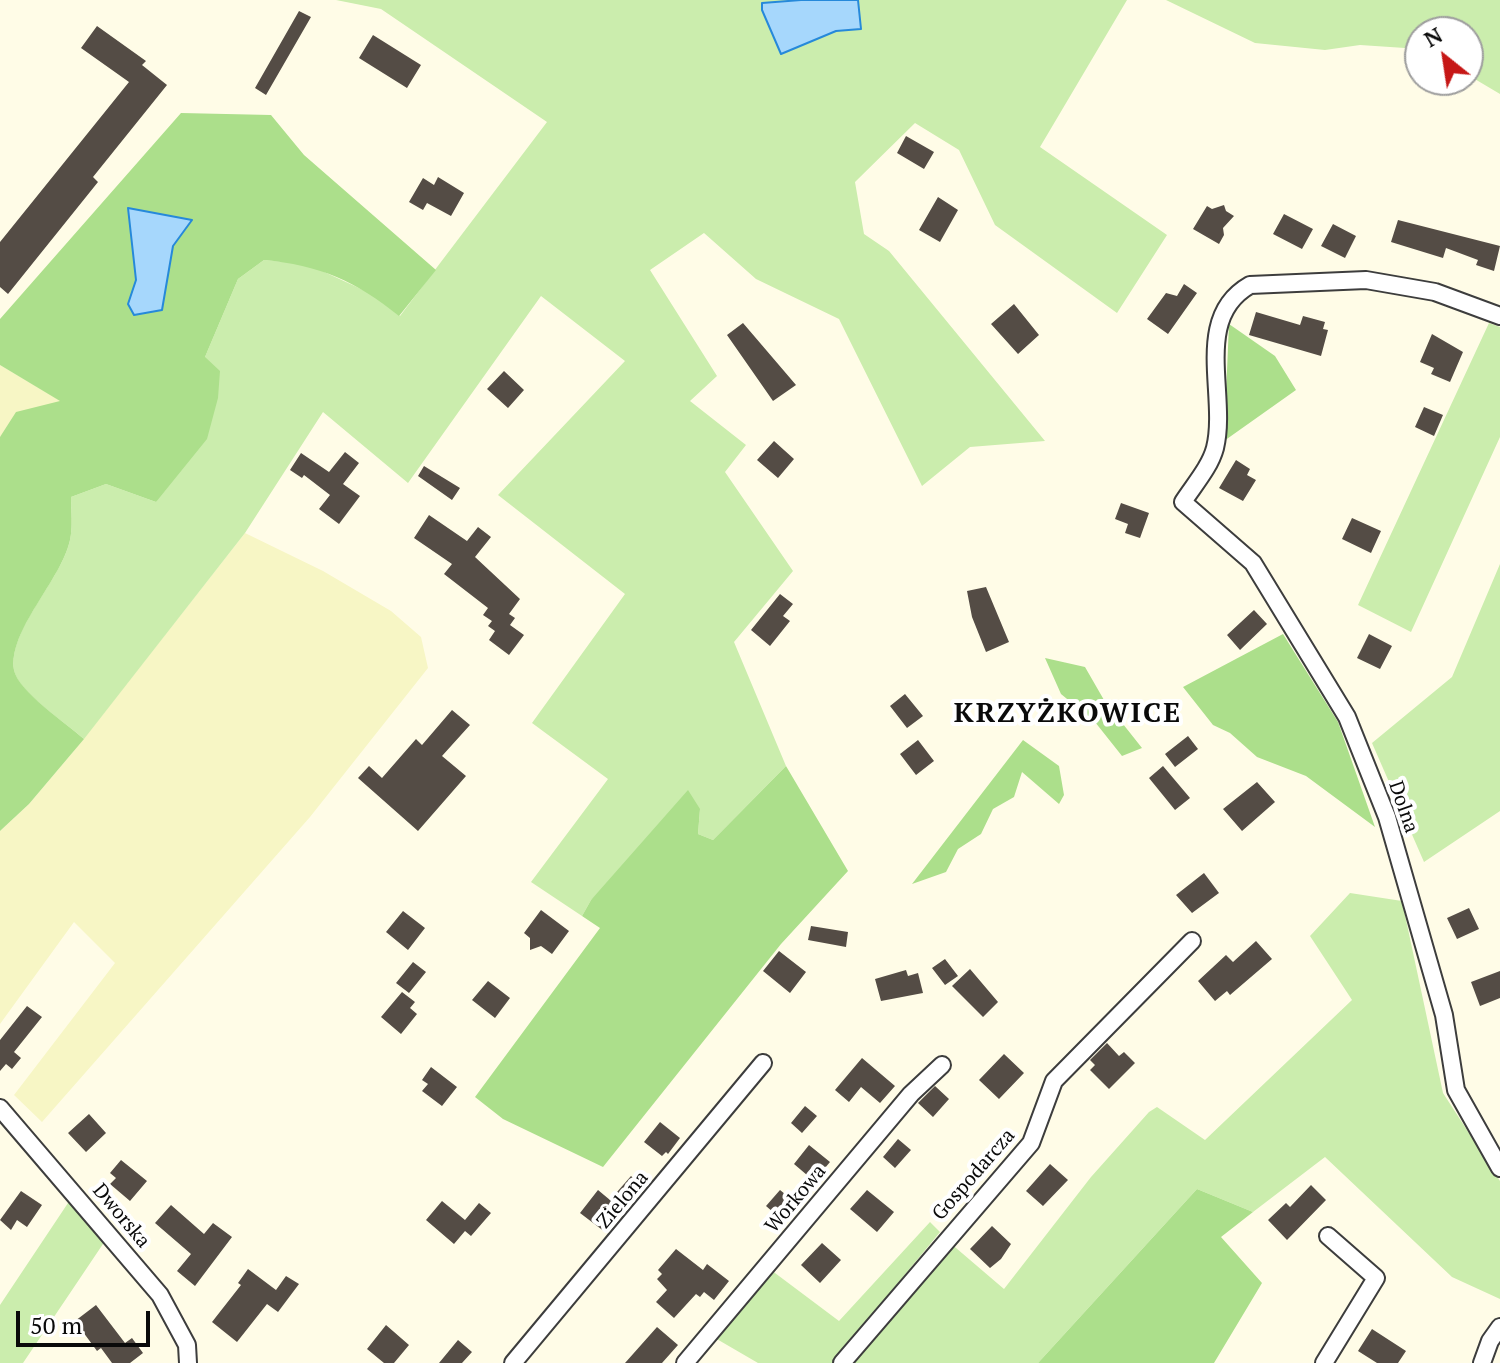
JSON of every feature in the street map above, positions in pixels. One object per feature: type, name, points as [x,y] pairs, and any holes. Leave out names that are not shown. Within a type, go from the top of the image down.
[{"type":"street","name":"Dolna","points":[[1500,316],[1435,292],[1366,280],[1250,285],[1239,291],[1222,315],[1218,341],[1215,449],[1183,502],[1253,563],[1347,717],[1387,817],[1444,1015],[1456,1090],[1500,1168]]},
{"type":"street","name":"Gospodarcza","points":[[842,1363],[1031,1143],[1054,1081],[1192,941]]},
{"type":"street","name":"Zielona","points":[[513,1363],[763,1063]]},
{"type":"street","name":"Workowa","points":[[685,1363],[911,1094],[942,1065]]},
{"type":"street","name":"Dworska","points":[[0,1108],[160,1295],[187,1345],[188,1363]]},
{"type":"street","points":[[1324,1363],[1376,1278],[1328,1236]]},
{"type":"street","points":[[1482,1363],[1490,1341],[1500,1327]]},
{"type":"green space","points":[[336,0],[1127,0],[1040,147],[1167,235],[1117,313],[995,225],[959,150],[915,123],[855,182],[864,234],[889,251],[1045,441],[970,447],[922,486],[839,319],[756,279],[704,233],[650,270],[717,376],[690,401],[746,445],[725,472],[793,571],[734,642],[786,766],[713,840],[698,834],[700,809],[591,900],[582,916],[531,882],[608,779],[532,723],[625,594],[498,495],[625,361],[541,296],[408,483],[323,412],[245,533],[84,739],[33,697],[14,670],[14,654],[19,638],[65,556],[72,524],[71,497],[106,484],[156,502],[205,357],[238,279],[264,260],[307,264],[372,294],[400,316],[547,122],[381,9]]},
{"type":"green space","points":[[1166,0],[1500,0],[1500,94],[1484,84],[1484,16],[1404,16],[1404,48],[1360,45],[1325,50],[1255,43]]},
{"type":"green space","points":[[181,113],[271,115],[304,155],[436,270],[399,316],[352,284],[302,266],[264,260],[238,279],[205,357],[220,371],[218,398],[207,439],[156,502],[106,484],[71,497],[72,524],[65,556],[19,639],[14,670],[33,697],[84,739],[29,804],[0,831],[0,437],[16,412],[60,401],[0,365],[0,319]]},
{"type":"green space","points":[[1489,323],[1500,327],[1500,437],[1411,632],[1358,605]]},
{"type":"green space","points":[[1229,324],[1275,356],[1296,390],[1224,441]]},
{"type":"green space","points":[[0,365],[61,401],[0,437]]},
{"type":"green space","points":[[245,533],[323,571],[391,611],[421,637],[428,668],[310,817],[42,1122],[14,1095],[115,963],[74,922],[0,1024],[0,831],[29,804],[73,752]]},
{"type":"green space","points":[[1500,564],[1500,811],[1424,862],[1372,743],[1452,677]]},
{"type":"green space","points":[[1283,634],[1338,722],[1375,827],[1306,776],[1257,757],[1230,733],[1213,725],[1183,687]]},
{"type":"green space","points":[[1045,658],[1085,667],[1104,700],[1142,748],[1122,756],[1095,722],[1061,694]]},
{"type":"green space","points":[[1023,740],[1059,766],[1064,795],[1059,804],[1022,772],[1014,797],[993,809],[981,834],[958,849],[946,872],[912,884]]},
{"type":"green space","points":[[786,766],[848,871],[781,944],[603,1167],[503,1119],[475,1097],[600,928],[582,916],[591,900],[688,790],[700,809],[698,834],[713,840]]},
{"type":"green space","points":[[1350,893],[1402,901],[1443,1093],[1500,1181],[1500,1299],[1452,1277],[1325,1157],[1253,1212],[1197,1189],[1038,1363],[850,1363],[949,1242],[1004,1289],[1091,1177],[1149,1112],[1157,1107],[1205,1140],[1352,1000],[1310,936]]},
{"type":"green space","points":[[1197,1189],[1253,1212],[1221,1237],[1262,1283],[1214,1363],[1038,1363]]},
{"type":"green space","points":[[70,1200],[105,1241],[23,1363],[0,1363],[0,1305]]},
{"type":"green space","points":[[930,1222],[940,1232],[832,1363],[758,1363],[715,1338],[771,1270],[839,1321]]},
{"type":"water","points":[[858,0],[861,29],[836,31],[781,54],[762,10],[762,3]]},
{"type":"water","points":[[128,208],[192,220],[173,246],[162,310],[134,315],[128,304],[136,280]]},
{"type":"building","points":[[299,11],[311,17],[266,95],[255,88]]},
{"type":"building","points":[[97,26],[146,61],[142,65],[167,85],[93,177],[98,182],[8,294],[0,287],[0,242],[129,82],[81,48]]},
{"type":"building","points":[[373,35],[421,65],[407,88],[359,58]]},
{"type":"building","points":[[906,136],[934,152],[924,169],[897,153]]},
{"type":"building","points":[[438,177],[464,193],[451,216],[427,203],[423,210],[409,202],[423,178],[434,185]]},
{"type":"building","points":[[938,197],[958,210],[940,242],[919,230]]},
{"type":"building","points":[[1224,205],[1226,211],[1234,216],[1223,228],[1224,235],[1219,244],[1193,229],[1207,206],[1212,209]]},
{"type":"building","points":[[1284,214],[1313,229],[1302,249],[1273,234]]},
{"type":"building","points":[[1398,220],[1500,246],[1494,271],[1476,265],[1478,260],[1446,248],[1443,258],[1391,242]]},
{"type":"building","points":[[1333,224],[1356,236],[1345,258],[1321,246]]},
{"type":"building","points":[[1184,284],[1197,293],[1168,334],[1147,319],[1166,293],[1177,296]]},
{"type":"building","points":[[1014,304],[1039,335],[1018,354],[991,324]]},
{"type":"building","points":[[1256,312],[1300,325],[1303,316],[1325,322],[1323,329],[1328,330],[1321,356],[1249,335]]},
{"type":"building","points":[[743,323],[796,385],[773,401],[727,335]]},
{"type":"building","points":[[1432,334],[1463,352],[1450,382],[1431,374],[1434,368],[1420,362]]},
{"type":"building","points":[[504,371],[524,390],[508,408],[487,389]]},
{"type":"building","points":[[1424,407],[1443,415],[1434,436],[1415,427]]},
{"type":"building","points":[[774,441],[794,459],[778,478],[757,460]]},
{"type":"building","points":[[345,452],[359,463],[343,484],[360,496],[339,524],[319,509],[330,495],[304,475],[302,478],[290,470],[301,453],[329,472]]},
{"type":"building","points":[[1236,460],[1250,469],[1247,475],[1256,480],[1243,501],[1219,488]]},
{"type":"building","points":[[424,466],[460,488],[452,500],[418,476]]},
{"type":"building","points":[[1121,503],[1149,513],[1140,538],[1125,533],[1128,524],[1115,519]]},
{"type":"building","points":[[429,515],[467,541],[478,527],[491,537],[475,557],[520,599],[509,614],[515,618],[510,625],[524,635],[509,655],[489,640],[495,631],[488,626],[492,621],[483,615],[488,608],[444,574],[452,564],[414,538]]},
{"type":"building","points":[[1352,518],[1381,531],[1371,553],[1342,539]]},
{"type":"building","points":[[986,587],[1009,642],[986,652],[972,617],[967,591]]},
{"type":"building","points":[[780,594],[793,604],[783,616],[790,621],[770,646],[751,630]]},
{"type":"building","points":[[1254,610],[1267,624],[1240,650],[1227,635]]},
{"type":"building","points":[[1369,634],[1392,646],[1380,669],[1357,658]]},
{"type":"building","points":[[905,694],[923,716],[907,728],[890,706]]},
{"type":"building","points":[[452,710],[470,725],[442,756],[466,776],[418,831],[358,778],[369,766],[382,778],[416,739],[422,745]]},
{"type":"building","points":[[1188,736],[1198,749],[1175,767],[1165,754]]},
{"type":"building","points":[[918,740],[934,761],[916,775],[900,754]]},
{"type":"building","points":[[1163,766],[1190,798],[1175,810],[1149,778]]},
{"type":"building","points":[[1257,782],[1275,802],[1242,831],[1223,809]]},
{"type":"building","points":[[1204,873],[1219,893],[1192,913],[1176,895]]},
{"type":"building","points":[[1469,908],[1479,929],[1457,939],[1447,918]]},
{"type":"building","points":[[541,910],[569,931],[552,954],[541,946],[530,950],[530,938],[524,933]]},
{"type":"building","points":[[403,911],[425,928],[408,950],[386,932]]},
{"type":"building","points":[[811,926],[848,932],[846,947],[808,940]]},
{"type":"building","points":[[1256,941],[1272,959],[1230,995],[1227,991],[1215,1001],[1198,981],[1226,955],[1233,962]]},
{"type":"building","points":[[779,951],[806,972],[790,993],[763,971]]},
{"type":"building","points":[[945,959],[958,976],[945,985],[932,968]]},
{"type":"building","points":[[413,962],[426,972],[409,993],[396,983]]},
{"type":"building","points":[[970,969],[998,1002],[983,1017],[952,986]]},
{"type":"building","points":[[906,970],[908,976],[918,973],[923,993],[881,1001],[875,979]]},
{"type":"building","points":[[1500,971],[1500,998],[1480,1006],[1471,982]]},
{"type":"building","points":[[488,981],[510,998],[495,1018],[472,1000]]},
{"type":"building","points":[[402,992],[415,1002],[410,1008],[417,1014],[401,1034],[381,1017]]},
{"type":"building","points":[[27,1006],[42,1017],[14,1052],[21,1058],[12,1069],[6,1064],[0,1071],[0,1040]]},
{"type":"building","points":[[1107,1043],[1119,1056],[1124,1052],[1135,1063],[1109,1089],[1090,1070],[1095,1065],[1090,1060]]},
{"type":"building","points":[[1004,1054],[1024,1073],[999,1099],[979,1080]]},
{"type":"building","points":[[862,1058],[895,1086],[880,1103],[861,1087],[849,1102],[835,1090]]},
{"type":"building","points":[[431,1067],[457,1087],[442,1106],[422,1091],[428,1084],[422,1080]]},
{"type":"building","points":[[935,1086],[949,1099],[933,1117],[918,1103]]},
{"type":"building","points":[[805,1106],[817,1116],[802,1133],[791,1123]]},
{"type":"building","points":[[89,1114],[106,1133],[86,1152],[68,1133]]},
{"type":"building","points":[[660,1122],[680,1138],[668,1154],[666,1152],[662,1156],[644,1142]]},
{"type":"building","points":[[898,1139],[911,1150],[895,1168],[883,1157]]},
{"type":"building","points":[[809,1145],[830,1162],[814,1181],[794,1164]]},
{"type":"building","points":[[121,1160],[147,1181],[130,1201],[110,1184],[116,1178],[110,1173]]},
{"type":"building","points":[[1050,1164],[1068,1180],[1043,1206],[1026,1191]]},
{"type":"building","points":[[631,1176],[643,1187],[605,1232],[580,1213],[598,1190],[610,1200]]},
{"type":"building","points":[[1311,1185],[1326,1200],[1287,1240],[1268,1220],[1286,1203],[1290,1207]]},
{"type":"building","points":[[780,1190],[795,1202],[781,1219],[766,1206]]},
{"type":"building","points":[[867,1190],[894,1212],[877,1232],[850,1209]]},
{"type":"building","points":[[21,1191],[42,1205],[27,1227],[17,1220],[11,1230],[0,1220]]},
{"type":"building","points":[[442,1201],[465,1220],[479,1203],[491,1213],[471,1236],[465,1231],[454,1244],[426,1220]]},
{"type":"building","points":[[171,1205],[204,1234],[213,1223],[232,1237],[195,1286],[177,1271],[191,1254],[155,1223]]},
{"type":"building","points":[[992,1226],[1011,1244],[990,1268],[970,1249]]},
{"type":"building","points":[[822,1243],[841,1260],[820,1283],[801,1265]]},
{"type":"building","points":[[676,1249],[703,1270],[707,1264],[729,1281],[714,1300],[704,1292],[700,1297],[696,1294],[674,1318],[656,1302],[667,1290],[657,1279],[662,1274],[658,1270]]},
{"type":"building","points":[[248,1269],[276,1290],[286,1276],[299,1284],[278,1312],[267,1304],[237,1342],[212,1322],[241,1285],[238,1283]]},
{"type":"building","points":[[96,1305],[125,1343],[132,1338],[143,1353],[130,1363],[112,1363],[101,1348],[97,1351],[75,1321]]},
{"type":"building","points":[[386,1325],[409,1345],[394,1363],[384,1363],[367,1349]]},
{"type":"building","points":[[657,1327],[678,1345],[662,1363],[625,1363]]},
{"type":"building","points":[[1372,1329],[1406,1351],[1398,1363],[1377,1363],[1358,1351]]},
{"type":"building","points":[[458,1340],[472,1352],[462,1363],[439,1363]]},
{"type":"district","name":"KRZYŻKOWICE","points":[[1068,714]]}]
